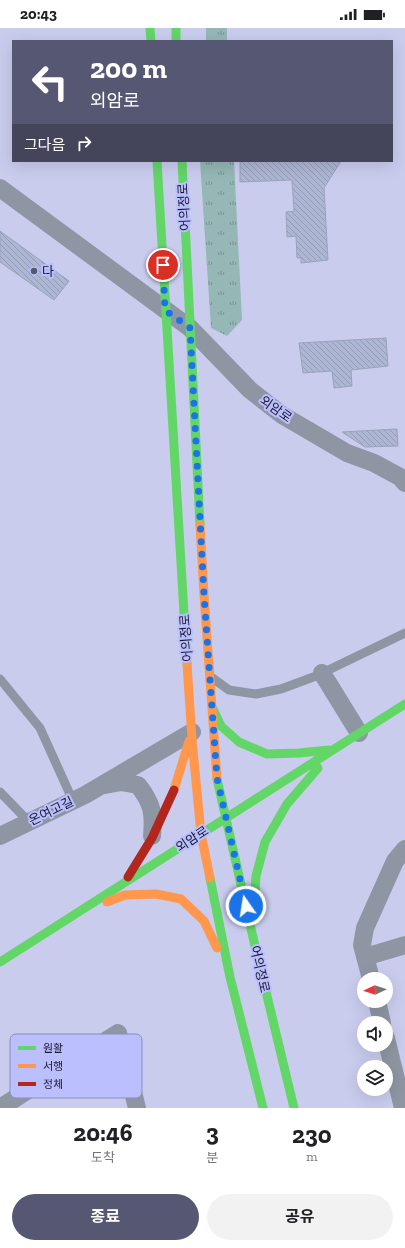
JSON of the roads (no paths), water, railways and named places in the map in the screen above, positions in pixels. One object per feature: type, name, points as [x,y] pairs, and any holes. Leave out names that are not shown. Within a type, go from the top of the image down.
[{"type":"main road","points":[[150,28],[151,40]]},
{"type":"main road","points":[[176,28],[176,40]]},
{"type":"main road","name":"어의정로","points":[[157,162],[192,732],[201,834],[230,977],[263,1108]]},
{"type":"main road","name":"어의정로","points":[[182,162],[204,595],[217,778],[294,1108]]},
{"type":"main road","name":"외암로","points":[[0,962],[405,704]]},
{"type":"main road","points":[[211,705],[221,726],[239,742],[267,754],[299,753],[334,749]]},
{"type":"main road","points":[[125,882],[152,838],[172,796],[192,732]]},
{"type":"main road","points":[[255,946],[254,911],[256,876],[265,842],[286,804],[334,749]]},
{"type":"main road","points":[[76,914],[125,895],[156,894],[180,899],[204,922],[230,977]]},
{"type":"street","name":"외암로","points":[[0,188],[190,328],[250,390],[282,415],[347,453],[374,463],[400,477],[405,483]]},
{"type":"street","points":[[322,673],[359,733]]},
{"type":"street","name":"온여고길","points":[[0,836],[73,801],[192,732]]},
{"type":"street","name":"온여고길","points":[[102,785],[121,782],[138,785],[148,798],[154,817],[152,838]]},
{"type":"street","points":[[369,972],[362,945],[365,928],[395,861],[405,849]]},
{"type":"street","points":[[365,957],[405,945]]},
{"type":"street","points":[[393,1050],[399,1060],[403,1108]]},
{"type":"street","points":[[0,1108],[16,1098]]},
{"type":"street","points":[[134,1098],[137,1108]]},
{"type":"lane","points":[[209,676],[229,690],[256,694],[281,689],[322,673],[405,633]]},
{"type":"lane","points":[[0,679],[40,728],[73,801]]},
{"type":"lane","points":[[0,792],[29,822]]},
{"type":"place","name":"다","points":[[34,271]]}]
